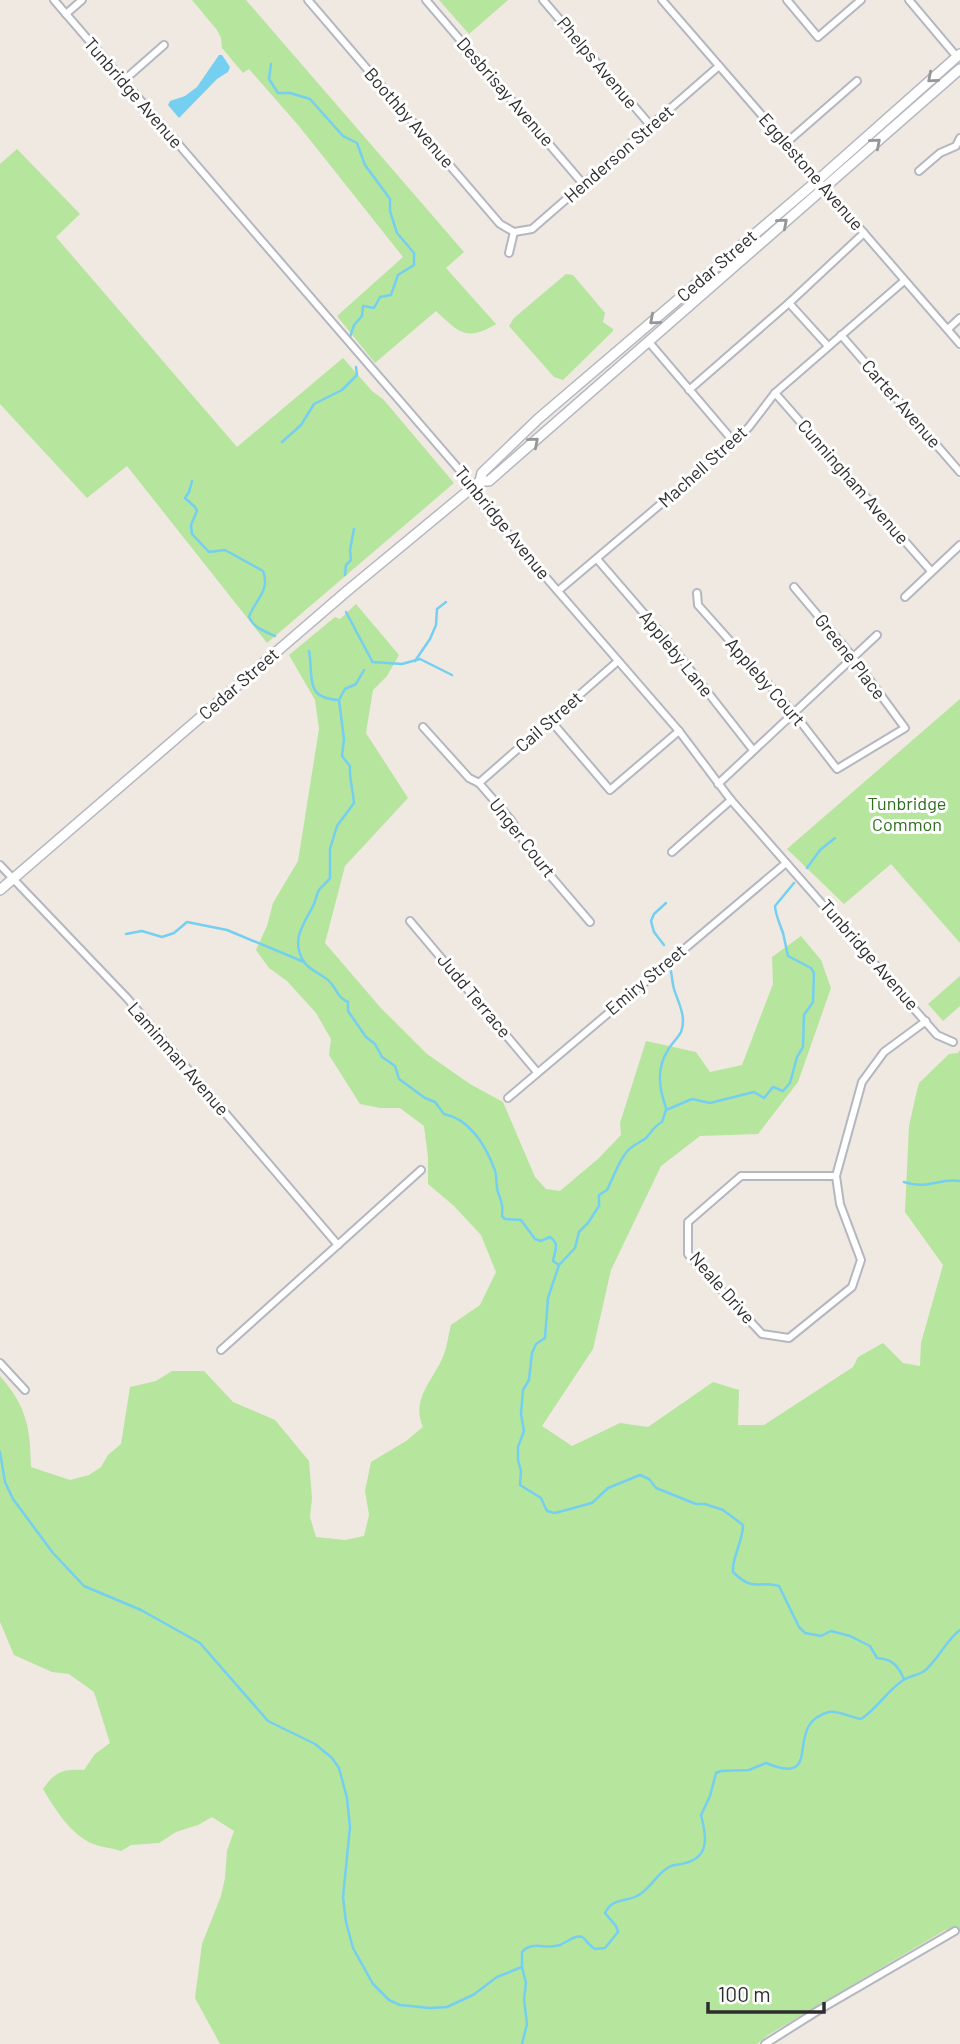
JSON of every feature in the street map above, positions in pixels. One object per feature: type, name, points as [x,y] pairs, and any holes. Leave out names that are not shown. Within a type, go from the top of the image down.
[{"type":"main road","name":"Cedar Street","points":[[476,484],[489,481],[648,341],[958,55]]},
{"type":"main road","name":"Cedar Street","points":[[0,890],[347,591],[476,484],[482,473],[538,419],[960,69]]},
{"type":"street","name":"Tunbridge Avenue","points":[[54,0],[476,484],[478,499],[678,731],[731,800],[820,898],[937,1035],[953,1042]]},
{"type":"street","points":[[66,14],[82,0]]},
{"type":"street","name":"Boothby Avenue","points":[[308,0],[500,224],[514,232]]},
{"type":"street","name":"Desbrisay Avenue","points":[[426,0],[584,185]]},
{"type":"street","name":"Phelps Avenue","points":[[543,0],[651,126]]},
{"type":"street","name":"Egglestone Avenue","points":[[662,0],[960,344]]},
{"type":"street","points":[[787,0],[818,37],[860,0]]},
{"type":"street","points":[[909,0],[958,55]]},
{"type":"street","points":[[123,81],[164,45]]},
{"type":"street","name":"Henderson Street","points":[[514,232],[532,229],[719,66]]},
{"type":"street","points":[[786,144],[857,81]]},
{"type":"street","points":[[919,172],[940,153],[958,149],[960,138]]},
{"type":"street","points":[[509,253],[514,232]]},
{"type":"street","points":[[689,390],[864,233]]},
{"type":"street","name":"Machell Street","points":[[558,592],[734,442],[775,393],[904,281]]},
{"type":"street","points":[[789,303],[828,346]]},
{"type":"street","points":[[947,329],[960,318]]},
{"type":"street","name":"Carter Avenue","points":[[841,335],[960,472]]},
{"type":"street","points":[[648,341],[734,442]]},
{"type":"street","name":"Cunningham Avenue","points":[[775,393],[931,571]]},
{"type":"street","points":[[905,597],[960,545]]},
{"type":"street","name":"Appleby Lane","points":[[597,559],[666,639],[753,750]]},
{"type":"street","name":"Greene Place","points":[[793,587],[852,656],[905,728],[837,769]]},
{"type":"street","name":"Appleby Court","points":[[697,593],[698,605],[793,712],[837,769]]},
{"type":"street","points":[[718,784],[877,635]]},
{"type":"street","name":"Cail Street","points":[[479,783],[618,661]]},
{"type":"street","points":[[551,721],[610,790],[678,731]]},
{"type":"street","name":"Unger Court","points":[[424,727],[511,820],[531,853],[590,922]]},
{"type":"street","points":[[672,852],[731,800]]},
{"type":"street","name":"Emiry Street","points":[[508,1098],[786,863]]},
{"type":"street","name":"Laminman Avenue","points":[[0,865],[127,999],[338,1245]]},
{"type":"street","name":"Judd Terrace","points":[[411,921],[537,1072]]},
{"type":"street","name":"Neale Drive","points":[[836,1176],[741,1176],[688,1222],[688,1254],[762,1334],[789,1338],[852,1287],[861,1260],[840,1204],[836,1176],[862,1082],[884,1052],[926,1021]]},
{"type":"street","points":[[221,1350],[421,1170]]},
{"type":"street","points":[[0,1363],[25,1390]]},
{"type":"street","points":[[765,2044],[955,1931]]},
{"type":"green space","points":[[192,0],[246,0],[464,252],[446,268],[496,324],[469,334],[456,329],[436,311],[375,363],[337,316],[403,257],[299,126],[249,69],[243,73],[222,48],[217,30]]},
{"type":"green space","points":[[439,0],[508,0],[469,34]]},
{"type":"green space","points":[[17,149],[80,214],[56,237],[237,447],[343,358],[372,391],[383,399],[454,483],[267,643],[127,466],[87,498],[0,404],[0,164]]},
{"type":"green space","points":[[566,274],[573,275],[605,313],[603,322],[613,331],[563,380],[554,377],[509,326],[514,318]]},
{"type":"green space","points":[[356,604],[399,655],[387,676],[373,690],[366,733],[408,798],[345,866],[325,943],[380,1007],[427,1054],[470,1084],[503,1102],[535,1177],[546,1189],[560,1191],[621,1135],[620,1123],[646,1041],[696,1052],[710,1072],[742,1065],[773,984],[772,957],[801,936],[821,960],[831,988],[798,1082],[758,1134],[700,1136],[661,1166],[611,1270],[593,1349],[542,1426],[572,1446],[620,1423],[648,1427],[713,1382],[739,1390],[738,1425],[764,1425],[853,1367],[858,1357],[883,1343],[903,1363],[920,1366],[921,1343],[943,1265],[905,1212],[909,1126],[919,1083],[949,1054],[958,1053],[960,1050],[960,1932],[958,1928],[945,1930],[757,2044],[220,2044],[195,1998],[202,1944],[221,1896],[227,1851],[234,1831],[212,1817],[176,1832],[159,1843],[131,1845],[121,1851],[93,1844],[77,1834],[58,1813],[43,1789],[60,1772],[84,1770],[95,1754],[110,1743],[94,1692],[69,1674],[52,1672],[14,1655],[0,1622],[0,1376],[16,1398],[25,1418],[30,1440],[31,1467],[70,1480],[89,1475],[101,1467],[108,1455],[121,1444],[130,1387],[156,1381],[172,1371],[204,1371],[233,1402],[275,1420],[309,1461],[312,1498],[310,1517],[316,1537],[345,1540],[364,1536],[369,1515],[365,1491],[371,1462],[406,1441],[423,1427],[420,1417],[421,1399],[444,1355],[451,1325],[480,1305],[496,1272],[481,1235],[454,1206],[428,1184],[424,1126],[400,1108],[360,1104],[329,1055],[331,1039],[316,1013],[287,981],[269,968],[256,950],[267,926],[273,903],[298,861],[319,729],[315,700],[289,655],[335,617],[340,619]]},
{"type":"green space","name":"Tunbridge Common","points":[[960,699],[960,943],[891,864],[844,904],[787,849]]},
{"type":"green space","points":[[960,976],[960,1006],[943,1021],[928,1004]]},
{"type":"water","points":[[219,55],[222,55],[230,67],[228,72],[217,79],[179,118],[168,105],[170,101],[185,96],[197,87]]},
{"type":"waterway","points":[[271,64],[269,79],[278,93],[290,93],[310,99],[343,136],[357,143],[365,165],[390,199],[390,211],[397,233],[414,253],[414,265],[398,275],[391,295],[380,297],[374,308],[363,306],[362,316],[354,325],[350,337]]},
{"type":"waterway","points":[[282,442],[301,425],[314,404],[342,390],[357,375],[356,367]]},
{"type":"waterway","points":[[192,481],[185,498],[197,511],[191,525],[192,534],[209,552],[225,550],[263,571],[265,584],[249,617],[257,627],[275,636]]},
{"type":"waterway","points":[[345,575],[346,565],[351,560],[354,529]]},
{"type":"waterway","points":[[415,661],[436,625],[437,609],[446,602]]},
{"type":"waterway","points":[[346,612],[372,661]]},
{"type":"waterway","points":[[309,651],[315,690],[320,695],[339,700]]},
{"type":"waterway","points":[[372,662],[402,664],[420,659],[452,675]]},
{"type":"waterway","points":[[364,670],[356,684],[345,689],[339,700],[344,739],[342,756],[350,766],[354,803],[337,826],[330,849],[330,878],[318,892],[300,932],[298,946],[304,962],[333,985],[348,1002],[348,1011],[382,1057],[395,1066],[399,1079],[435,1102],[444,1114],[461,1121],[475,1134],[495,1171],[502,1216],[505,1219],[521,1220],[535,1239],[541,1241],[550,1237],[555,1242],[553,1261],[559,1265],[548,1298],[545,1338],[536,1344],[532,1353],[529,1380],[523,1390],[521,1414],[524,1431],[518,1447],[520,1485],[541,1498],[547,1511],[555,1513],[592,1503],[608,1488],[640,1475],[649,1479],[656,1488],[696,1504],[723,1510],[743,1525],[733,1572],[752,1584],[779,1586],[799,1627],[805,1633],[821,1636],[831,1631],[850,1636],[870,1646],[877,1658],[894,1664],[904,1679]]},
{"type":"waterway","points":[[807,868],[820,850],[835,838]]},
{"type":"waterway","points":[[560,1264],[575,1248],[579,1232],[599,1206],[599,1195],[607,1190],[624,1155],[662,1122],[666,1110],[692,1099],[710,1103],[754,1092],[764,1098],[773,1087],[783,1091],[790,1083],[797,1057],[803,1047],[804,1015],[813,1002],[814,973],[811,968],[788,956],[776,914],[775,906],[794,883]]},
{"type":"waterway","points":[[664,945],[654,932],[651,921],[654,914],[666,903]]},
{"type":"waterway","points":[[126,934],[142,931],[162,937],[174,933],[187,922],[227,930],[304,962]]},
{"type":"waterway","points":[[666,1108],[660,1086],[660,1071],[664,1057],[683,1026],[670,967]]},
{"type":"waterway","points":[[904,1182],[920,1185],[960,1181]]},
{"type":"waterway","points":[[0,1452],[5,1482],[13,1499],[53,1553],[84,1586],[141,1610],[200,1643],[268,1721],[315,1744],[332,1758],[339,1768],[347,1798],[350,1827],[343,1897],[346,1922],[353,1948],[373,1984],[389,2000],[400,2005],[447,2007],[473,1995],[497,1977],[522,1967]]},
{"type":"waterway","points":[[522,2044],[527,2024],[524,1999],[526,1983],[522,1967],[522,1952],[526,1948],[560,1945],[579,1936],[595,1949],[605,1948],[618,1932],[605,1913],[608,1908],[642,1893],[665,1870],[693,1860],[703,1850],[705,1837],[701,1815],[716,1773],[749,1770],[766,1763],[784,1768],[795,1767],[800,1761],[807,1729],[815,1719],[829,1712],[861,1719],[902,1681],[923,1672],[960,1630]]}]
